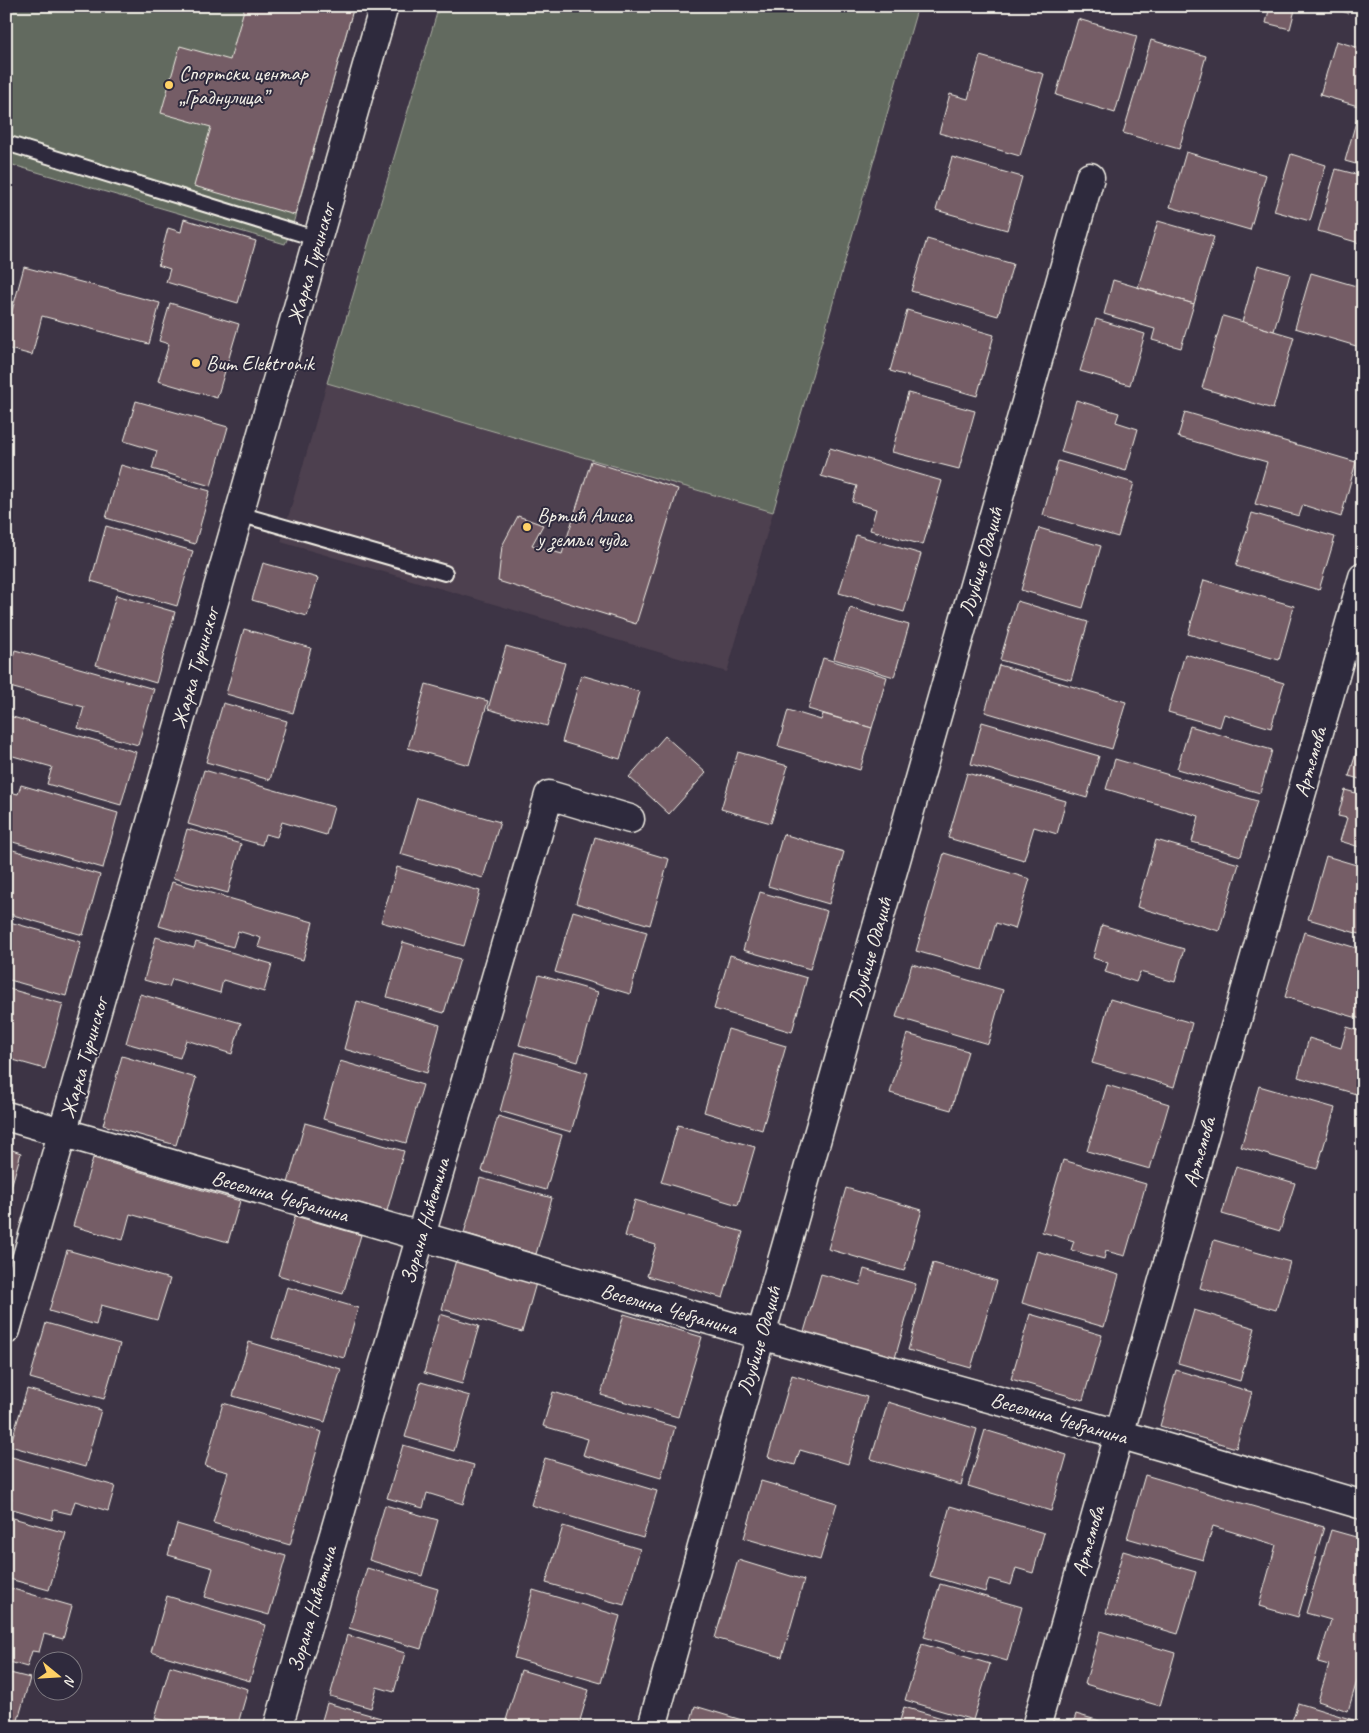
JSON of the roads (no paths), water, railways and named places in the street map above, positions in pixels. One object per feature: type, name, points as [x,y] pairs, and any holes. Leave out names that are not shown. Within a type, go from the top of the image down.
[{"type":"street","name":"Жарка Туринског","points":[[6,1330],[384,6]]},
{"type":"street","name":"Љубице Одаџић","points":[[652,1727],[761,1335],[1090,178]]},
{"type":"street","name":"Артемова","points":[[1036,1727],[1363,577]]},
{"type":"street","name":"Зорана Нићетина","points":[[278,1727],[549,795],[630,819]]},
{"type":"street","name":"Веселина Чебзанина","points":[[6,1116],[761,1335],[1363,1504]]},
{"type":"lane","points":[[6,143],[318,239]]},
{"type":"lane","points":[[239,514],[446,572]]},
{"type":"place","name":"Спортски центар „Граднулица”","points":[[169,85]]},
{"type":"place","name":"Bum Elektronik","points":[[196,363]]},
{"type":"place","name":"Вртић Алиса у земљи чуда","points":[[527,527]]}]
